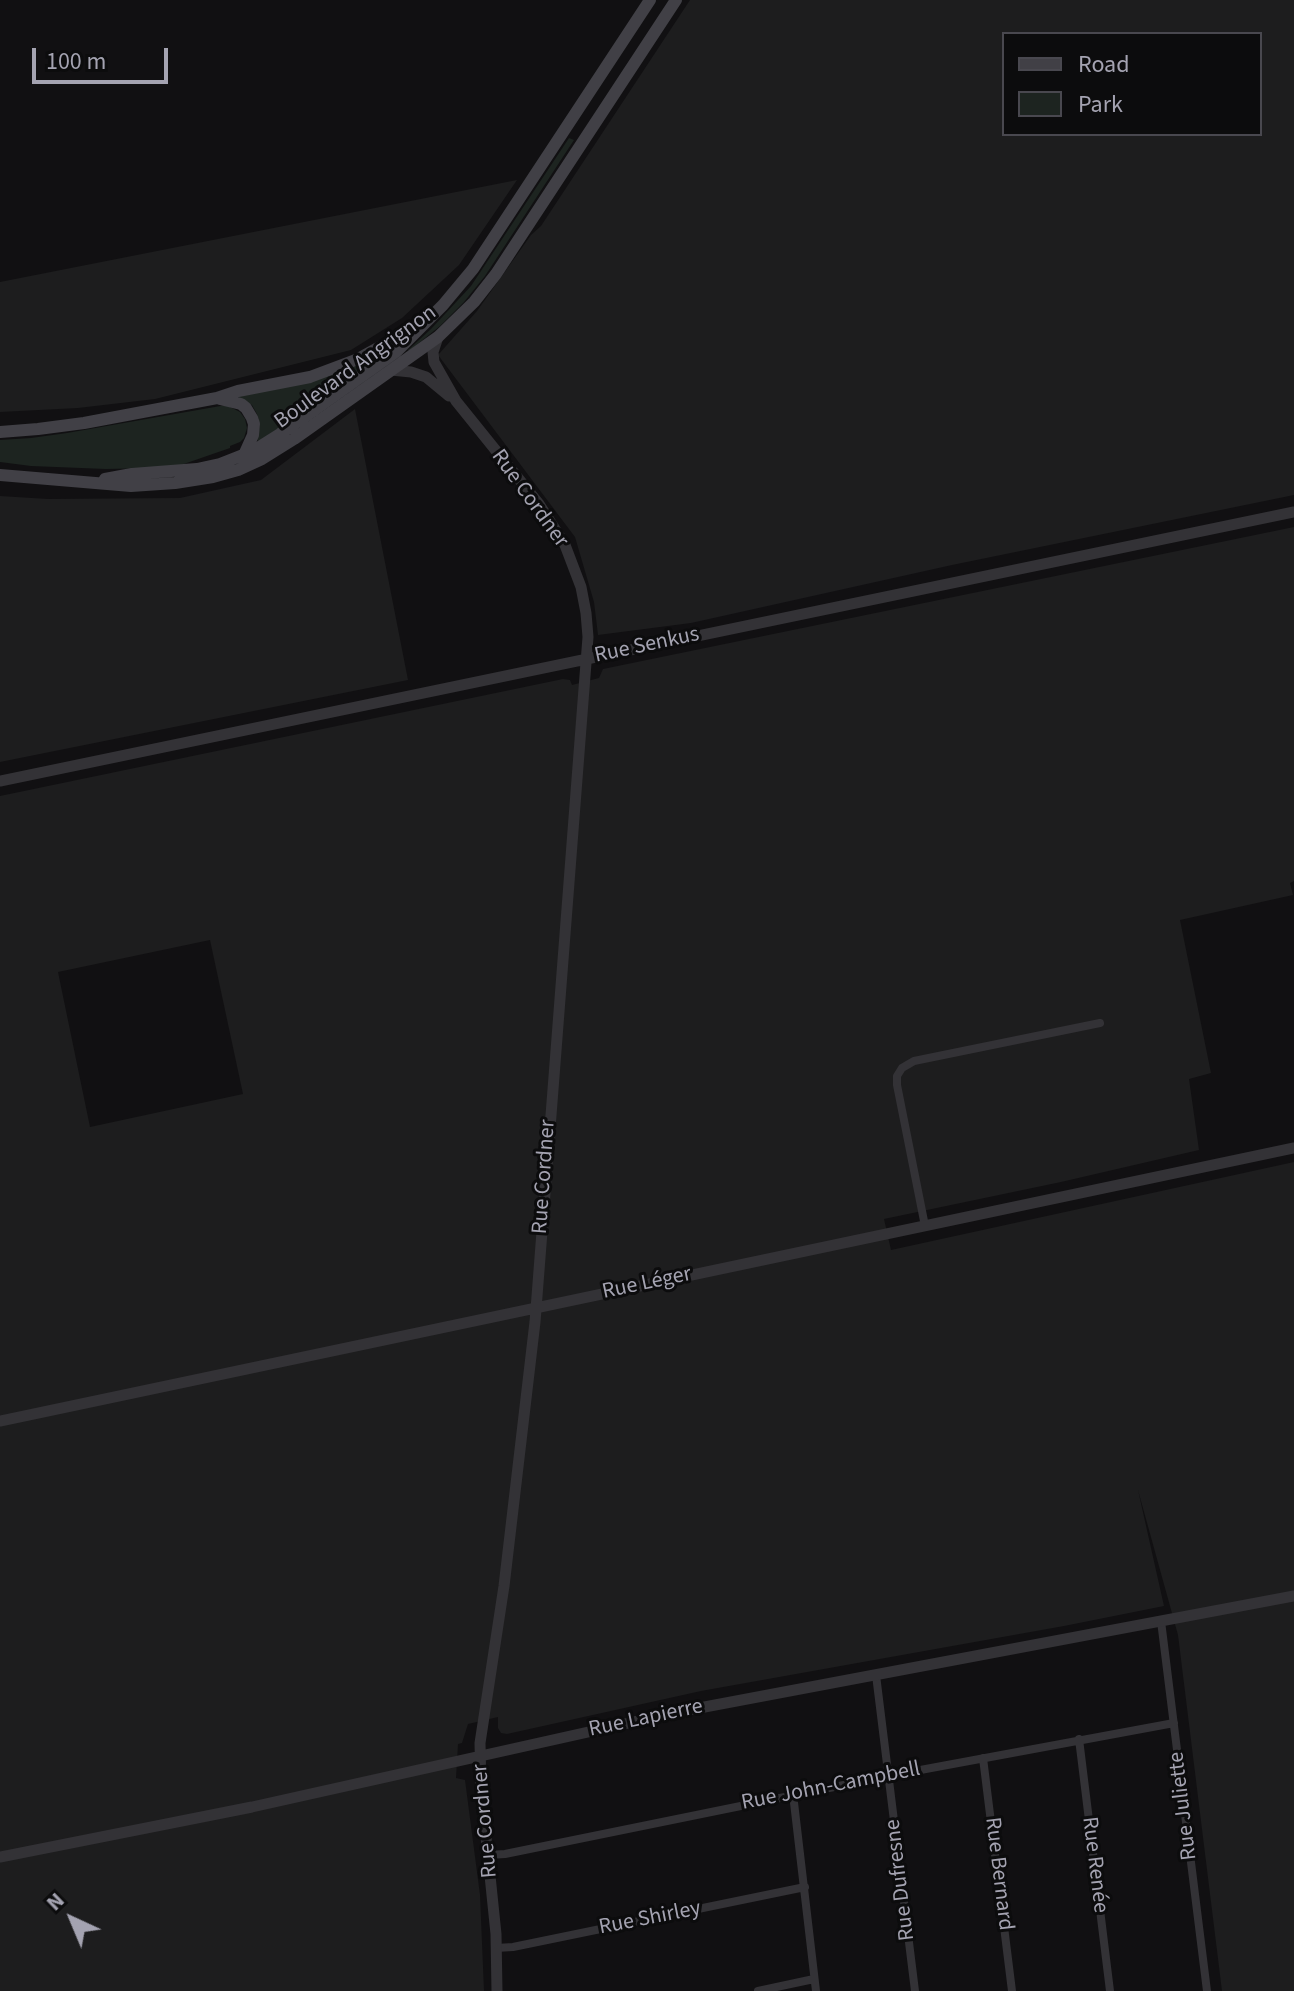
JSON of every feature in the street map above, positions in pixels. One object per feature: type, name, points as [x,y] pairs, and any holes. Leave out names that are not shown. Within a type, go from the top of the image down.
[{"type":"main road","name":"Boulevard Angrignon","points":[[90,482],[132,474],[197,469],[244,455],[280,434],[397,351],[454,294],[479,260],[650,0]]},
{"type":"main road","name":"Boulevard Angrignon","points":[[0,475],[131,486],[201,480],[238,470],[272,453],[438,337],[468,309],[496,274],[676,0]]},
{"type":"main road","points":[[0,432],[60,426],[217,398],[300,379],[366,355],[429,320]]},
{"type":"main road","points":[[217,398],[236,402],[250,413],[254,429],[244,455]]},
{"type":"street","points":[[438,337],[433,352],[434,362],[456,401]]},
{"type":"street","points":[[391,370],[426,377],[456,401]]},
{"type":"street","name":"Rue Cordner","points":[[456,401],[539,504],[565,545],[585,603],[588,637],[536,1308],[505,1576],[480,1740],[497,1991]]},
{"type":"street","name":"Rue Senkus","points":[[0,781],[1294,512]]},
{"type":"street","points":[[925,1226],[897,1085],[897,1076],[902,1068],[914,1061],[1100,1023]]},
{"type":"street","name":"Rue Léger","points":[[0,1421],[1294,1148]]},
{"type":"street","name":"Rue Lapierre","points":[[0,1857],[191,1820],[678,1712],[1294,1596]]},
{"type":"street","name":"Rue Juliette","points":[[1161,1621],[1207,1991]]},
{"type":"street","name":"Rue Dufresne","points":[[876,1675],[915,1991]]},
{"type":"street","name":"Rue John-Campbell","points":[[489,1855],[1174,1723]]},
{"type":"street","name":"Rue Renée","points":[[1079,1739],[1110,1991]]},
{"type":"street","name":"Rue Bernard","points":[[983,1758],[1012,1991]]},
{"type":"street","points":[[793,1794],[816,1991]]},
{"type":"street","name":"Rue Shirley","points":[[496,1948],[529,1944],[805,1887]]},
{"type":"street","points":[[758,1991],[814,1979]]},
{"type":"shaded area","points":[[690,0],[1294,0],[1294,495],[952,565],[691,623],[598,635],[594,602],[575,537],[438,355],[477,311],[531,235],[541,226]]},
{"type":"shaded area","points":[[517,180],[459,265],[402,318],[351,350],[155,399],[78,408],[0,412],[0,282]]},
{"type":"shaded area","points":[[355,409],[408,680],[0,762],[0,496],[48,499],[180,498],[261,480]]},
{"type":"shaded area","points":[[1294,527],[1294,881],[1290,883],[1293,895],[1180,920],[1211,1073],[1189,1079],[1199,1150],[884,1219],[891,1250],[1294,1162],[1294,1991],[1222,1991],[1178,1635],[1138,1490],[1164,1606],[701,1691],[507,1734],[501,1733],[498,1728],[498,1717],[468,1724],[462,1743],[458,1744],[456,1778],[465,1780],[480,1895],[484,1991],[0,1991],[0,796],[563,679],[570,680],[572,685],[599,678],[603,669]],"holes":[[[210,940],[243,1094],[90,1127],[58,972]]]},
{"type":"green space","points":[[569,138],[574,140],[485,276],[440,326],[409,351],[471,286]]},
{"type":"green space","points":[[391,345],[393,349],[260,442],[257,440],[260,425],[257,414],[252,405],[239,398],[240,394]]},
{"type":"green space","points":[[226,405],[240,412],[245,419],[247,428],[244,438],[230,448],[178,466],[106,469],[0,462],[0,440],[67,433]]}]
